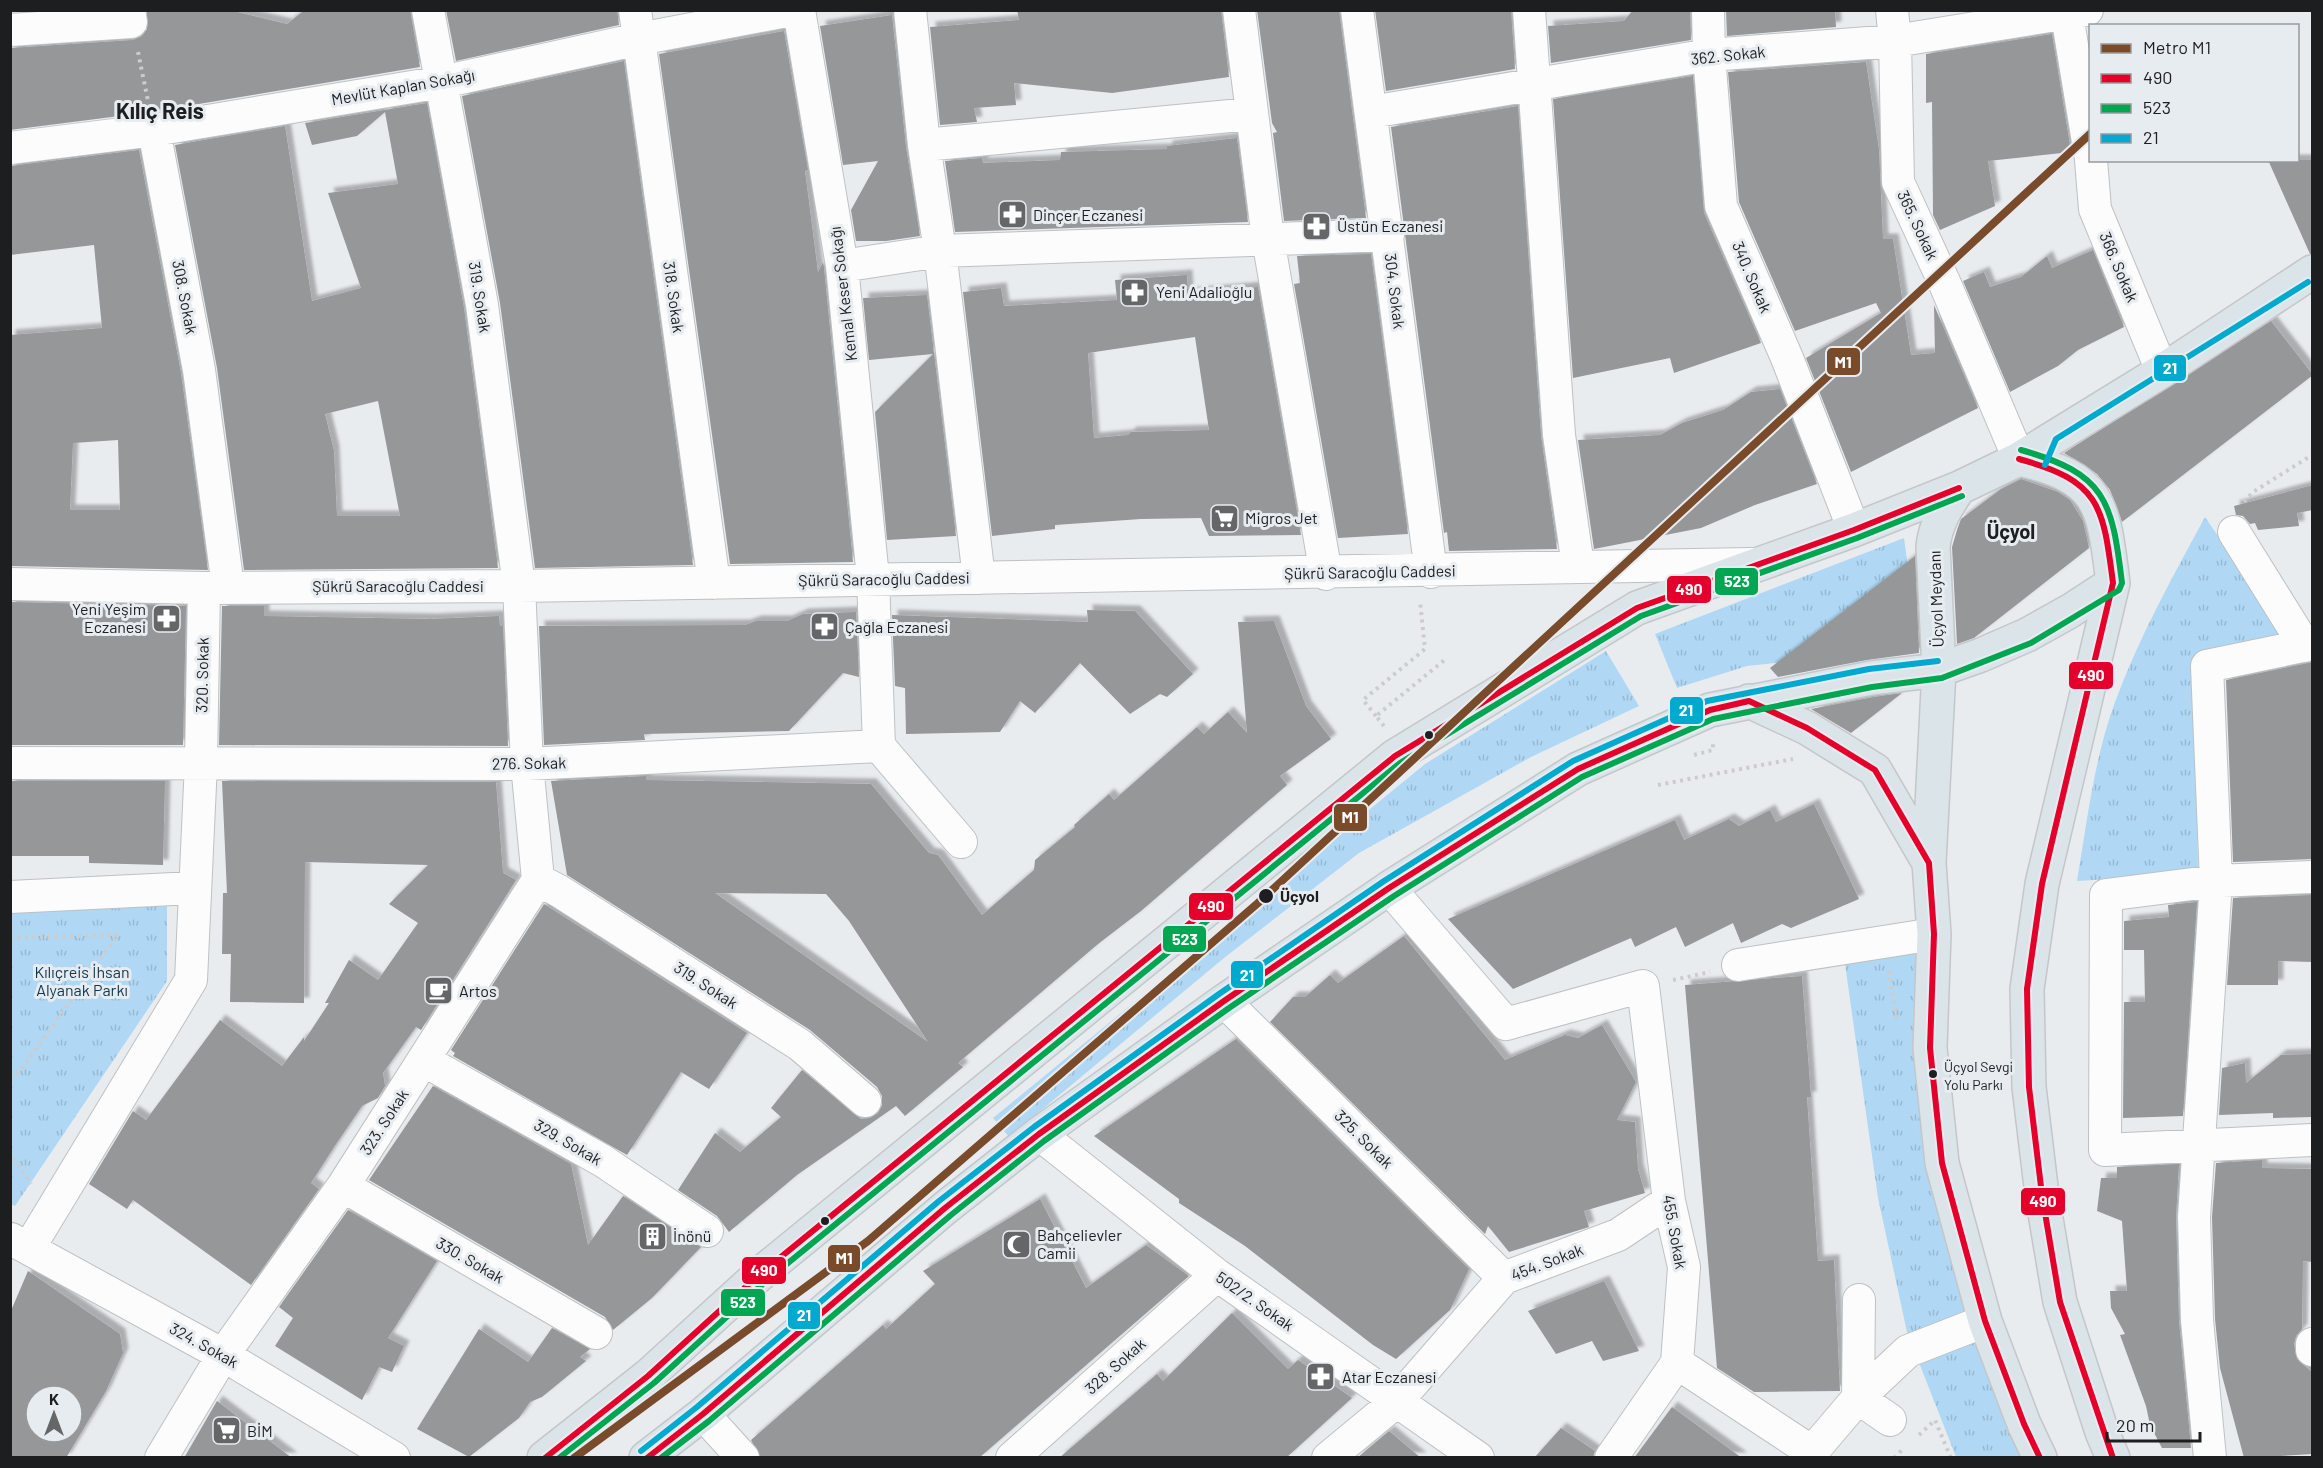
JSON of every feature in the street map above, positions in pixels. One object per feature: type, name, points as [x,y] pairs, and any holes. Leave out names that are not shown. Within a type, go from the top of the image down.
[{"type":"main road","points":[[544,1458],[648,1376],[760,1274],[1395,756],[1637,608],[1854,530],[1959,488],[2019,459],[2163,371],[2313,272]]},
{"type":"main road","points":[[2054,468],[2061,447],[2289,302],[2313,290]]},
{"type":"main road","points":[[2019,459],[2054,468],[2081,482],[2098,506],[2106,532],[2113,582],[2042,884],[2027,989],[2029,1087],[2042,1195],[2060,1302],[2102,1432],[2113,1458]]},
{"type":"main road","name":"Üçyol Meydanı","points":[[1959,488],[1944,510],[1935,530],[1933,546],[1939,670],[2027,635],[2070,611],[2113,582]]},
{"type":"main road","points":[[646,1458],[703,1414],[945,1208],[1039,1134],[1224,1001],[1389,888],[1578,770],[1710,710],[1871,678],[1939,670],[1929,864],[1934,934],[1930,1048],[1942,1163],[1985,1321],[2024,1424],[2040,1458]]},
{"type":"main road","points":[[1749,701],[1807,728],[1875,770],[1929,864]]},
{"type":"street","name":"319. Sokak","points":[[428,10],[482,305],[519,586],[527,764]]},
{"type":"street","name":"Mevlüt Kaplan Sokağı","points":[[10,148],[154,130],[442,82],[637,25],[792,10]]},
{"type":"street","name":"Kemal Keser Sokağı","points":[[799,10],[842,266],[873,578]]},
{"type":"street","points":[[910,10],[924,145],[940,251],[979,578]]},
{"type":"street","points":[[1239,10],[1268,239],[1326,574]]},
{"type":"street","name":"304. Sokak","points":[[1356,10],[1388,235],[1424,572]]},
{"type":"street","points":[[1529,10],[1532,85],[1559,435],[1578,566]]},
{"type":"street","name":"340. Sokak","points":[[1708,10],[1709,55],[1721,206],[1787,357],[1854,530]]},
{"type":"street","name":"365. Sokak","points":[[1892,10],[1895,41],[1898,182],[1946,284],[2019,459]]},
{"type":"street","points":[[2077,13],[2089,134]]},
{"type":"street","name":"362. Sokak","points":[[1371,112],[1709,55],[1895,41],[2077,13]]},
{"type":"street","points":[[10,30],[130,16]]},
{"type":"street","name":"318. Sokak","points":[[637,25],[714,582]]},
{"type":"street","points":[[924,145],[1251,114]]},
{"type":"street","name":"308. Sokak","points":[[154,130],[199,370],[216,587]]},
{"type":"street","name":"366. Sokak","points":[[2091,162],[2095,209],[2163,371]]},
{"type":"street","points":[[842,266],[940,251],[1388,235]]},
{"type":"street","points":[[2210,1458],[2197,1320],[2194,1217],[2216,881],[2206,666],[2309,645],[2234,532]]},
{"type":"street","name":"Şükrü Saracoğlu Caddesi","points":[[10,584],[216,587],[519,586],[873,578],[1326,574],[1578,566],[1758,564]]},
{"type":"street","points":[[873,578],[879,746],[961,842]]},
{"type":"street","name":"320. Sokak","points":[[20,1243],[191,980],[201,763],[216,587]]},
{"type":"street","name":"276. Sokak","points":[[10,763],[527,764],[879,746]]},
{"type":"street","points":[[527,764],[538,880]]},
{"type":"street","points":[[2313,877],[2216,881],[2106,895],[2105,1150],[2313,1140]]},
{"type":"street","name":"319. Sokak","points":[[538,880],[559,891],[800,1045],[865,1101]]},
{"type":"street","name":"323. Sokak","points":[[161,1458],[223,1354],[343,1186],[425,1061],[538,880]]},
{"type":"street","points":[[10,897],[194,888]]},
{"type":"street","points":[[1389,888],[1506,1024],[1643,986]]},
{"type":"street","points":[[1738,965],[1934,934]]},
{"type":"street","name":"455. Sokak","points":[[1643,986],[1669,1202],[1683,1267],[1677,1363]]},
{"type":"street","name":"325. Sokak","points":[[1224,1001],[1504,1278]]},
{"type":"street","name":"329. Sokak","points":[[425,1061],[603,1161],[707,1231]]},
{"type":"street","name":"502/2. Sokak","points":[[1039,1134],[1218,1275],[1478,1458]]},
{"type":"street","name":"330. Sokak","points":[[343,1186],[596,1334]]},
{"type":"street","name":"454. Sokak","points":[[1328,1458],[1397,1401],[1504,1278],[1618,1235],[1669,1202]]},
{"type":"street","name":"324. Sokak","points":[[20,1243],[223,1354],[394,1458]]},
{"type":"street","name":"328. Sokak","points":[[1012,1458],[1218,1275]]},
{"type":"street","points":[[1858,1398],[1859,1300]]},
{"type":"street","points":[[1611,1458],[1677,1363],[1812,1452],[1858,1398],[1908,1351],[1985,1321]]},
{"type":"street","points":[[2313,1344],[2313,1350]]},
{"type":"street","points":[[1858,1398],[1890,1420]]},
{"type":"street","points":[[703,1414],[743,1458]]},
{"type":"path","points":[[130,16],[154,130]]},
{"type":"path","points":[[2234,532],[2232,520],[2238,508],[2253,492],[2313,455]]},
{"type":"path","points":[[1376,716],[1363,700],[1425,649],[1424,572]]},
{"type":"path","points":[[1384,710],[1447,658]]},
{"type":"path","points":[[1658,785],[1760,765]]},
{"type":"path","points":[[10,938],[118,935],[23,1067],[10,1078]]},
{"type":"path","points":[[1643,986],[1738,965]]},
{"type":"path","points":[[1894,1458],[1935,1420],[1951,1458]]},
{"type":"green space","points":[[2205,517],[2287,637],[2195,656],[2198,874],[2077,881],[2096,768],[2115,702],[2145,631]]},
{"type":"green space","points":[[1904,538],[1919,648],[1747,666],[1677,688],[1655,634]]},
{"type":"green space","points":[[1606,651],[1639,706],[1531,757],[1359,853],[1224,958],[1009,1137],[993,1118],[1425,764]]},
{"type":"green space","name":"Kılıçreis İhsan Alyanak Parkı","points":[[167,903],[167,981],[15,1206],[11,1204],[11,910]]},
{"type":"green space","points":[[1915,948],[1935,1169],[2029,1457],[1956,1457],[1907,1332],[1878,1198],[1844,957]]},
{"type":"building","points":[[147,10],[229,10],[287,24],[302,12],[410,10],[420,67],[151,112],[10,130],[10,48],[133,40],[142,36],[147,29]]},
{"type":"building","points":[[446,10],[617,10],[619,25],[456,61]]},
{"type":"building","points":[[1017,10],[1221,10],[1229,77],[1112,93],[1014,83],[1016,105],[974,108],[977,122],[940,125],[930,27],[1019,20]]},
{"type":"building","points":[[1257,10],[1339,10],[1366,218],[1284,221],[1273,133],[1277,132],[1272,123]]},
{"type":"building","points":[[1375,10],[1511,10],[1515,69],[1386,91]]},
{"type":"building","points":[[1633,10],[1690,10],[1691,40],[1551,63],[1548,26],[1624,21]]},
{"type":"building","points":[[1726,10],[1835,10],[1836,27],[1727,36]]},
{"type":"building","points":[[892,15],[906,147],[920,236],[886,241],[856,241],[851,210],[878,161],[843,165],[820,26]]},
{"type":"building","points":[[784,31],[808,170],[805,171],[818,272],[823,262],[824,268],[853,562],[730,564],[659,54]]},
{"type":"building","points":[[2052,34],[2071,152],[1988,161],[1995,206],[1940,230],[1933,215],[1932,102],[1926,103],[1926,54]]},
{"type":"building","points":[[624,61],[693,565],[535,568],[500,303],[462,96]]},
{"type":"building","points":[[1866,62],[1879,150],[1883,239],[1893,239],[1911,355],[1935,353],[1934,305],[1978,408],[1851,472],[1806,358],[1881,313],[1876,303],[1795,331],[1739,202],[1728,72]]},
{"type":"building","points":[[1693,76],[1704,213],[1761,343],[1674,373],[1670,358],[1573,378],[1553,99]]},
{"type":"building","points":[[427,103],[464,308],[498,568],[244,570],[217,368],[175,145],[285,126],[312,301],[361,288],[328,193],[398,184],[385,112],[357,136],[312,145],[305,123]],"holes":[[[378,401],[400,516],[337,516],[334,451],[325,414]]]},
{"type":"building","points":[[1518,106],[1541,436],[1557,549],[1449,551],[1447,532],[1444,533],[1391,127]]},
{"type":"building","points":[[1237,138],[1248,222],[955,232],[945,161],[982,158],[983,163],[1060,160],[1061,152],[1167,149],[1167,146]]},
{"type":"building","points":[[139,150],[181,373],[208,570],[10,566],[10,335],[102,328],[94,245],[10,255],[10,166]],"holes":[[[118,440],[120,510],[70,510],[73,443]]]},
{"type":"building","points":[[2313,160],[2313,254],[2310,254],[2269,162]]},
{"type":"building","points":[[2093,250],[2124,327],[2078,350],[2058,366],[2010,392],[1963,281],[1984,272],[1990,287],[2021,277],[2047,256],[2052,268]]},
{"type":"building","points":[[1371,254],[1408,534],[1338,538],[1294,284],[1300,283],[1297,256]]},
{"type":"building","points":[[1187,275],[1188,293],[1258,287],[1301,535],[1209,536],[1201,518],[1141,519],[1055,525],[1055,529],[992,536],[963,292],[1001,288],[1004,306],[1117,300],[1115,280]],"holes":[[[1195,337],[1209,430],[1131,432],[1128,435],[1094,438],[1088,353]]]},
{"type":"building","points":[[927,295],[956,536],[887,540],[875,412],[933,354],[869,360],[863,298]]},
{"type":"building","points":[[2271,321],[2313,375],[2122,522],[2110,490],[2097,474],[2064,453]]},
{"type":"building","points":[[1780,389],[1817,484],[1755,505],[1701,528],[1594,549],[1578,440],[1660,435],[1682,423],[1723,410],[1751,392]]},
{"type":"building","points":[[2021,479],[2058,492],[2070,500],[2083,521],[2089,548],[1974,638],[1957,644],[1952,547],[1961,519],[2001,489]]},
{"type":"building","points":[[2313,485],[2313,510],[2297,513],[2299,526],[2258,530],[2255,523],[2250,524],[2243,516],[2236,515],[2234,506]]},
{"type":"building","points":[[1915,556],[1919,653],[1867,660],[1778,677],[1770,668]]},
{"type":"building","points":[[10,602],[186,606],[183,745],[10,745]]},
{"type":"building","points":[[222,606],[264,606],[264,616],[431,619],[499,616],[500,626],[503,626],[508,746],[219,745]]},
{"type":"building","points":[[1087,610],[1135,611],[1193,674],[1167,697],[1160,694],[1130,714],[1080,663],[1035,713],[1020,701],[1000,732],[906,734],[905,688],[895,686],[892,615],[1088,622]]},
{"type":"building","points":[[856,612],[859,677],[843,673],[789,731],[644,734],[645,740],[544,745],[539,626],[745,625],[756,621],[787,621],[803,614]]},
{"type":"building","points":[[1274,621],[1306,706],[1331,739],[1280,776],[1287,785],[1141,911],[1098,944],[958,1063],[963,1067],[905,1116],[896,1106],[797,1175],[729,1232],[717,1216],[678,1190],[715,1133],[740,1152],[781,1117],[771,1108],[802,1070],[861,1119],[870,1118],[878,1113],[882,1105],[882,1096],[877,1087],[810,1030],[567,875],[551,781],[646,776],[646,780],[871,784],[929,853],[938,855],[982,915],[1034,870],[1035,860],[1075,827],[1074,825],[1109,794],[1114,800],[1197,727],[1204,734],[1228,712],[1247,733],[1238,622]],"holes":[[[715,893],[826,894],[849,921],[928,1042]]]},
{"type":"building","points":[[2313,662],[2313,859],[2233,862],[2226,680]]},
{"type":"building","points":[[1902,693],[1851,733],[1811,709],[1874,697]]},
{"type":"building","points":[[10,781],[165,781],[163,865],[89,863],[89,856],[10,856]]},
{"type":"building","points":[[222,781],[496,782],[503,873],[516,880],[421,1030],[416,1027],[383,1073],[385,1086],[378,1098],[362,1106],[334,1147],[311,1183],[319,1189],[251,1285],[133,1200],[127,1209],[89,1184],[133,1111],[146,1120],[220,1020],[282,1066],[304,1037],[304,1041],[329,1003],[325,1003],[349,960],[378,980],[418,923],[389,904],[428,865],[305,862],[304,1003],[230,1002],[231,954],[222,954],[223,893],[227,893]]},
{"type":"building","points":[[1814,804],[1859,899],[1791,928],[1782,924],[1741,943],[1733,923],[1685,947],[1676,927],[1635,947],[1631,938],[1513,989],[1448,919],[1675,820],[1684,840],[1729,819],[1739,826],[1770,810],[1776,822]]},
{"type":"building","points":[[2313,895],[2313,962],[2278,961],[2278,985],[2227,985],[2233,898]]},
{"type":"building","points":[[2197,902],[2183,1116],[2123,1118],[2124,1002],[2145,1002],[2144,950],[2124,950],[2124,921],[2169,917],[2168,905]]},
{"type":"building","points":[[544,904],[747,1033],[709,1089],[681,1072],[627,1155],[453,1056],[455,1053],[451,1050]]},
{"type":"building","points":[[1404,936],[1505,1060],[1565,1035],[1578,1038],[1602,1025],[1636,1082],[1617,1120],[1635,1122],[1638,1169],[1645,1193],[1584,1211],[1589,1227],[1509,1252],[1488,1226],[1485,1234],[1270,1022],[1293,997],[1305,997],[1330,975],[1338,983]]},
{"type":"building","points":[[1802,976],[1811,1097],[1807,1097],[1818,1261],[1834,1260],[1840,1391],[1754,1392],[1717,1368],[1685,985]]},
{"type":"building","points":[[1236,1039],[1469,1269],[1450,1310],[1396,1359],[1373,1345],[1245,1246],[1179,1203],[1179,1199],[1094,1136]]},
{"type":"building","points":[[2313,1054],[2313,1117],[2273,1118],[2273,1113],[2219,1115],[2222,1068],[2245,1063],[2246,1083],[2281,1055]]},
{"type":"building","points":[[433,1086],[571,1164],[588,1245],[623,1196],[701,1247],[652,1298],[613,1330],[605,1317],[369,1180]]},
{"type":"building","points":[[2262,1160],[2262,1168],[2313,1169],[2313,1262],[2303,1261],[2302,1329],[2296,1336],[2294,1344],[2297,1359],[2313,1373],[2313,1454],[2244,1458],[2220,1368],[2215,1319],[2212,1217],[2216,1163]]},
{"type":"building","points":[[2179,1164],[2176,1217],[2179,1321],[2191,1448],[2162,1448],[2150,1425],[2146,1406],[2120,1335],[2125,1334],[2111,1308],[2110,1291],[2127,1291],[2122,1221],[2097,1211],[2101,1178],[2117,1178],[2117,1167]]},
{"type":"building","points":[[1040,1199],[1086,1288],[1146,1245],[1189,1276],[979,1458],[760,1458],[751,1440],[883,1325],[886,1329],[935,1284],[923,1271]]},
{"type":"building","points":[[348,1210],[437,1261],[388,1338],[404,1346],[392,1372],[379,1367],[362,1400],[275,1346],[293,1318],[279,1307]]},
{"type":"building","points":[[28,1271],[120,1334],[123,1353],[106,1391],[84,1428],[84,1384],[24,1384],[24,1444],[74,1444],[66,1458],[10,1458],[10,1313]]},
{"type":"building","points":[[1604,1281],[1639,1351],[1603,1361],[1592,1341],[1556,1354],[1528,1311]]},
{"type":"building","points":[[1232,1313],[1288,1369],[1298,1360],[1352,1398],[1286,1458],[1059,1458],[1157,1374],[1163,1381]]},
{"type":"building","points":[[552,1328],[590,1349],[580,1357],[586,1361],[542,1397],[530,1402],[519,1418],[469,1457],[417,1429],[479,1329],[528,1362]]},
{"type":"building","points":[[217,1401],[292,1458],[184,1458]]},
{"type":"building","points":[[1672,1407],[1742,1458],[1634,1458]]},
{"type":"building","points":[[1561,1428],[1595,1451],[1593,1458],[1534,1458]]},
{"type":"building","points":[[1389,1431],[1421,1458],[1357,1458]]},
{"type":"metro line","name":"M1","points":[[574,1458],[868,1241],[1258,903],[2089,135]]},
{"type":"transit line","name":"21","points":[[2045,465],[2056,439],[2308,282]]},
{"type":"transit line","name":"523","points":[[661,1458],[709,1421],[951,1215],[1044,1141],[1229,1008],[1394,896],[1582,777],[1713,719],[1872,687],[1942,678],[2031,643],[2119,590],[2122,583],[2114,531],[2100,494],[2088,481],[2071,469],[2021,450]]},
{"type":"transit line","name":"490","points":[[2019,459],[2046,467],[2066,477],[2082,487],[2093,500],[2105,534],[2113,583],[2042,884],[2027,989],[2029,1087],[2042,1195],[2060,1302],[2113,1458]]},
{"type":"transit line","name":"490","points":[[545,1458],[648,1376],[760,1274],[1395,756],[1637,608],[1854,530],[1959,488]]},
{"type":"transit line","name":"523","points":[[559,1458],[654,1383],[766,1281],[1400,763],[1641,616],[1857,538],[1962,496]]},
{"type":"transit line","name":"21","points":[[641,1451],[697,1407],[939,1201],[1034,1127],[1219,994],[1384,881],[1573,761],[1707,701],[1869,669],[1938,661]]},
{"type":"transit line","name":"490","points":[[647,1458],[703,1414],[945,1208],[1039,1134],[1224,1001],[1389,888],[1578,769],[1710,710],[1749,701],[1807,728],[1875,770],[1929,863],[1934,934],[1930,1048],[1942,1163],[1985,1321],[2024,1424],[2040,1458]]},
{"type":"place","name":"Dinçer Eczanesi","points":[[1012,215]]},
{"type":"place","name":"Üstün Eczanesi","points":[[1316,226]]},
{"type":"place","name":"Yeni Adalioğlu","points":[[1135,292]]},
{"type":"place","name":"Migros Jet","points":[[1224,518]]},
{"type":"place","name":"Yeni Yeşim Eczanesi","points":[[167,618]]},
{"type":"place","name":"Çağla Eczanesi","points":[[824,627]]},
{"type":"place","name":"Üçyol","points":[[1266,896]]},
{"type":"place","name":"Artos","points":[[438,991]]},
{"type":"place","name":"Üçyol Sevgi Yolu Parkı","points":[[1933,1074]]},
{"type":"place","name":"İnönü","points":[[652,1236]]},
{"type":"place","name":"Bahçelievler Camii","points":[[1016,1244]]},
{"type":"place","name":"Atar Eczanesi","points":[[1321,1377]]},
{"type":"place","name":"BİM","points":[[226,1431]]},
{"type":"district","name":"Kılıç Reis","points":[[160,111]]},
{"type":"district","name":"Üçyol","points":[[2011,532]]}]
